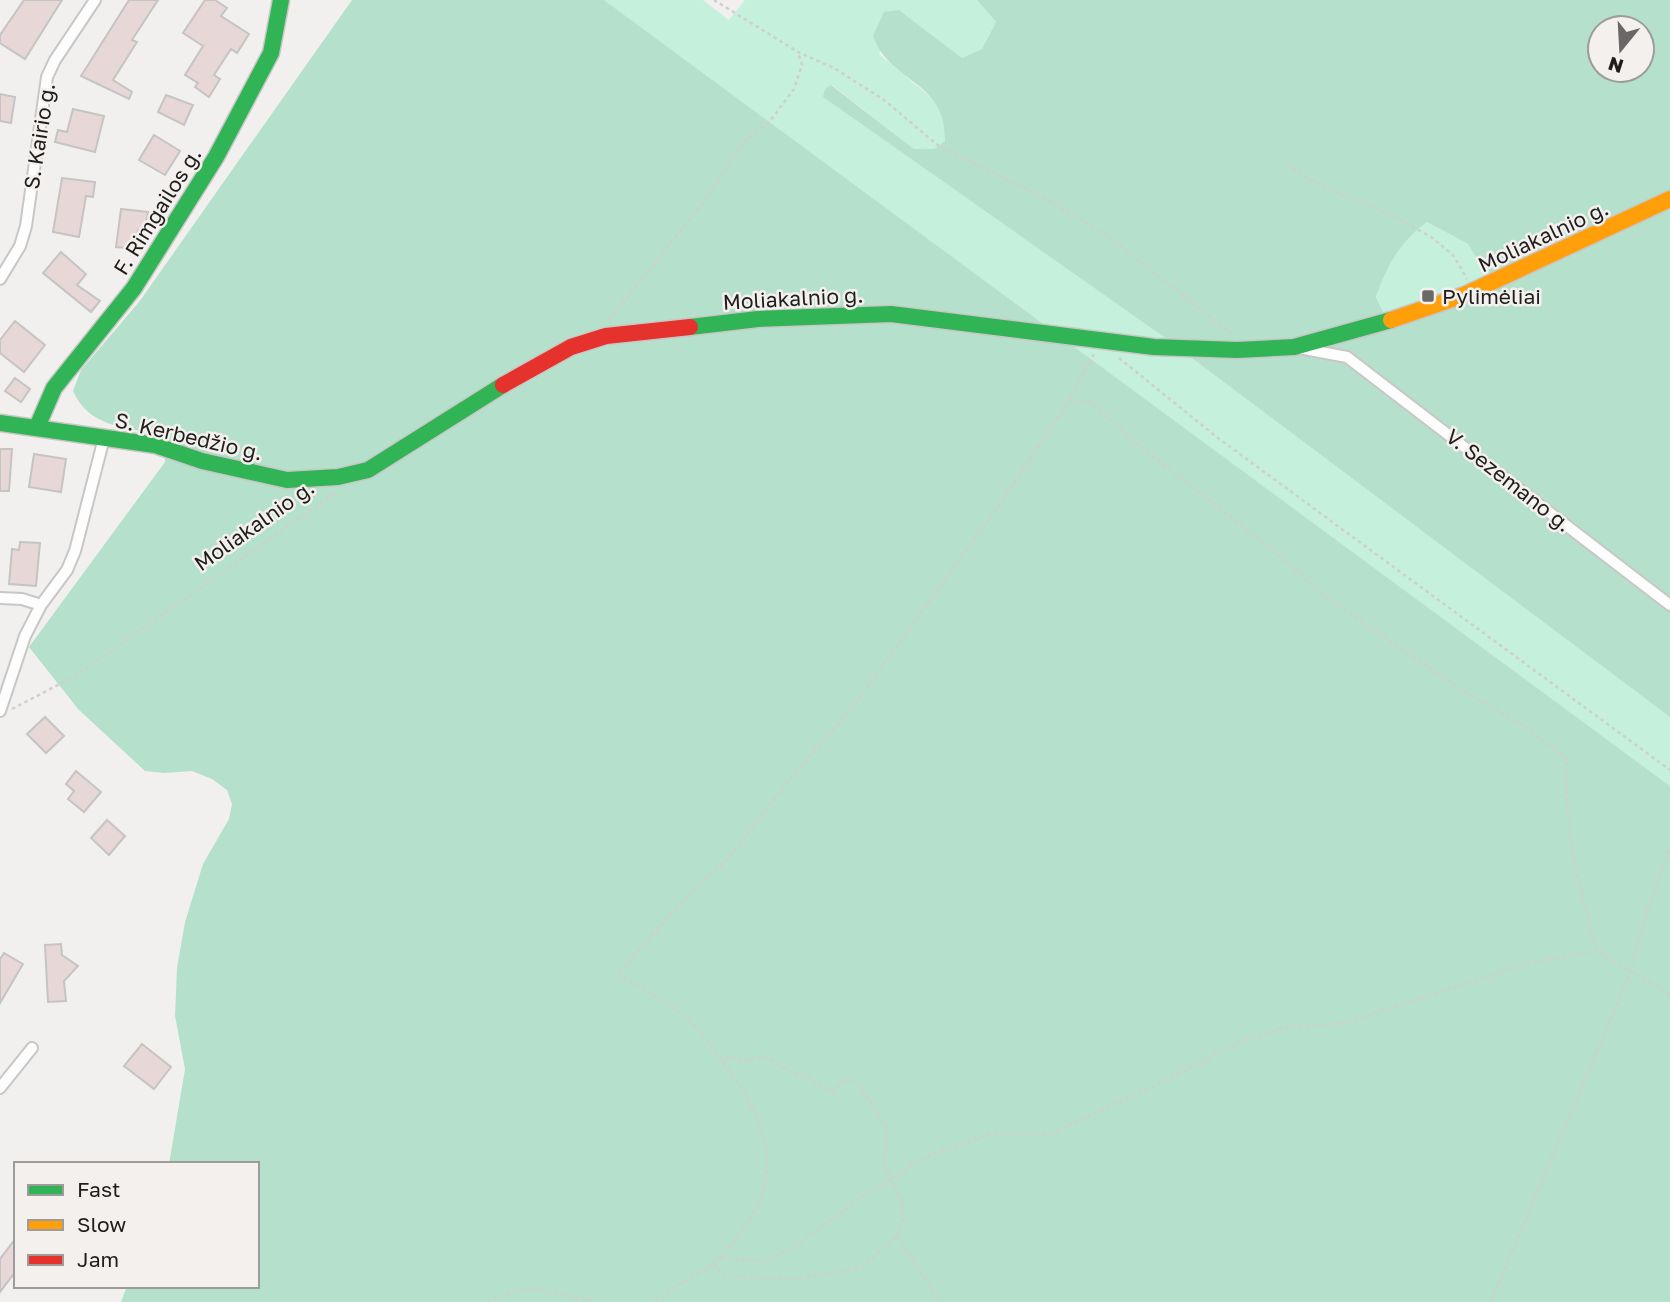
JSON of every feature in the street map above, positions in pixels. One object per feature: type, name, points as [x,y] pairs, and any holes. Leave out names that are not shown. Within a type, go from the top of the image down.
[{"type":"street","name":"S. Kairio g.","points":[[0,279],[20,246],[26,226],[47,77],[54,60],[95,0]]},
{"type":"street","name":"F. Rimgailos g.","points":[[37,427],[41,411],[60,377],[133,290],[261,77],[271,53],[281,0]]},
{"type":"street","name":"Moliakalnio g.","points":[[368,470],[534,365],[571,347],[606,337],[758,319],[891,314],[1154,347],[1237,350],[1294,346],[1356,332],[1475,291],[1670,199]]},
{"type":"street","points":[[1347,357],[1356,332]]},
{"type":"street","name":"V. Sezemano g.","points":[[1294,346],[1347,357],[1670,605]]},
{"type":"street","name":"S. Kerbedžio g.","points":[[0,423],[155,445],[202,461],[287,480],[338,477],[368,470]]},
{"type":"street","points":[[1,709],[25,635],[41,605],[57,586],[75,551],[104,438]]},
{"type":"street","points":[[0,598],[22,599],[41,605]]},
{"type":"street","points":[[0,1088],[32,1048]]},
{"type":"path","points":[[715,0],[798,52],[834,68],[884,100],[940,147],[1041,196],[1105,234],[1211,316],[1237,341],[1237,350]]},
{"type":"path","points":[[606,337],[609,320],[702,204],[734,154],[770,121],[794,89],[802,65],[798,52]]},
{"type":"path","points":[[1287,164],[1314,182],[1391,215],[1431,237],[1453,255],[1475,291]]},
{"type":"path","points":[[656,1302],[720,1258],[761,1200],[767,1171],[765,1131],[750,1098],[706,1038],[681,1013],[617,975],[672,912],[730,856],[787,783],[849,712],[1008,493],[1069,400],[1091,362],[1097,341]]},
{"type":"path","points":[[1118,357],[1219,438],[1670,770]]},
{"type":"path","points":[[1069,400],[1091,402],[1133,442],[1264,542],[1332,601],[1450,682],[1522,725],[1567,760],[1565,788],[1578,883],[1597,951],[1670,995]]},
{"type":"path","name":"Moliakalnio g.","points":[[1,709],[21,707],[77,675],[345,486]]},
{"type":"path","points":[[1491,1302],[1630,973],[1646,915],[1670,846]]},
{"type":"path","points":[[720,1258],[768,1261],[927,1157],[992,1133],[1050,1134],[1166,1080],[1241,1041],[1284,1028],[1344,1023],[1530,963],[1597,951]]},
{"type":"path","points":[[713,1262],[724,1276],[793,1279],[862,1267],[897,1236],[904,1218],[884,1166],[887,1127],[857,1082],[843,1079],[835,1091],[823,1088],[803,1074],[791,1073],[767,1056],[744,1061],[730,1056],[722,1061]]},
{"type":"path","points":[[897,1236],[940,1302]]},
{"type":"path","points":[[488,1302],[519,1290],[539,1289],[596,1302]]},
{"type":"green space","points":[[352,0],[604,0],[1670,786],[1670,1302],[121,1302],[126,1288],[259,1288],[259,1162],[169,1162],[185,1069],[175,1016],[177,968],[185,922],[203,864],[229,819],[232,804],[227,790],[212,779],[192,771],[145,771],[78,709],[29,647],[165,462],[164,440],[158,435],[98,419],[80,403],[73,391],[81,370],[139,302]]},
{"type":"green space","points":[[604,0],[703,0],[729,20],[745,0],[977,0],[996,22],[982,49],[962,58],[899,10],[879,54],[940,105],[945,124],[945,141],[934,149],[914,149],[832,85],[823,97],[1161,335],[1670,717],[1670,786]]},
{"type":"green space","points":[[977,0],[1670,0],[1670,717],[1161,335],[823,97],[825,89],[831,85],[914,149],[934,149],[945,141],[943,121],[937,105],[927,93],[892,64],[881,52],[873,36],[884,12],[899,10],[962,58],[982,49],[996,22]],"holes":[[[1427,222],[1468,244],[1488,276],[1385,316],[1376,297],[1385,274],[1402,246]]]},
{"type":"green space","points":[[1427,222],[1468,244],[1488,275],[1385,316],[1376,296],[1385,274],[1402,246]]},
{"type":"building","points":[[24,0],[62,0],[25,59],[0,43],[0,35]]},
{"type":"building","points":[[129,0],[158,0],[132,40],[137,42],[113,80],[132,92],[129,99],[81,76]]},
{"type":"building","points":[[205,0],[215,0],[227,8],[221,16],[249,34],[237,53],[231,49],[214,75],[220,79],[209,97],[195,87],[198,83],[185,75],[203,46],[183,33]]},
{"type":"building","points":[[0,94],[15,97],[11,123],[0,121]]},
{"type":"building","points":[[166,95],[193,105],[184,125],[158,112]]},
{"type":"building","points":[[73,109],[104,116],[95,152],[55,142],[58,130],[67,132]]},
{"type":"building","points":[[154,135],[180,151],[165,175],[139,160]]},
{"type":"building","points":[[62,178],[95,182],[93,197],[86,196],[79,237],[53,232]]},
{"type":"building","points":[[121,209],[148,212],[145,231],[138,230],[135,249],[116,247]]},
{"type":"building","points":[[61,252],[86,274],[77,285],[100,301],[91,312],[43,273]]},
{"type":"building","points":[[15,321],[45,345],[24,372],[0,353],[0,340]]},
{"type":"building","points":[[15,378],[30,389],[21,402],[5,391]]},
{"type":"building","points":[[0,449],[12,449],[9,491],[0,491]]},
{"type":"building","points":[[34,454],[66,459],[61,492],[29,487]]},
{"type":"building","points":[[20,542],[40,543],[36,586],[9,584],[12,549],[19,550]]},
{"type":"building","points":[[45,717],[64,736],[46,753],[27,734]]},
{"type":"building","points":[[76,771],[101,792],[84,812],[68,799],[74,791],[66,784]]},
{"type":"building","points":[[107,820],[125,836],[109,855],[91,838]]},
{"type":"building","points":[[61,944],[62,955],[78,966],[64,981],[66,1001],[48,1002],[45,945]]},
{"type":"building","points":[[4,953],[23,964],[0,1003],[0,959]]},
{"type":"building","points":[[142,1044],[171,1067],[154,1089],[124,1066]]},
{"type":"building","points":[[14,1241],[14,1274],[0,1292],[0,1259]]},
{"type":"traffic: fast","points":[[37,427],[54,388],[134,288],[216,157],[271,53],[281,0]]},
{"type":"traffic: fast","points":[[690,327],[758,319],[891,314],[1154,347],[1237,350],[1294,347],[1391,320]]},
{"type":"traffic: fast","points":[[0,423],[155,445],[202,461],[287,480],[338,477],[368,470],[503,385]]},
{"type":"traffic: slow","points":[[1391,320],[1464,295],[1670,199]]},
{"type":"traffic: jam","points":[[503,385],[571,347],[606,336],[690,327]]},
{"type":"place","name":"Pylimėliai","points":[[1428,296]]}]
